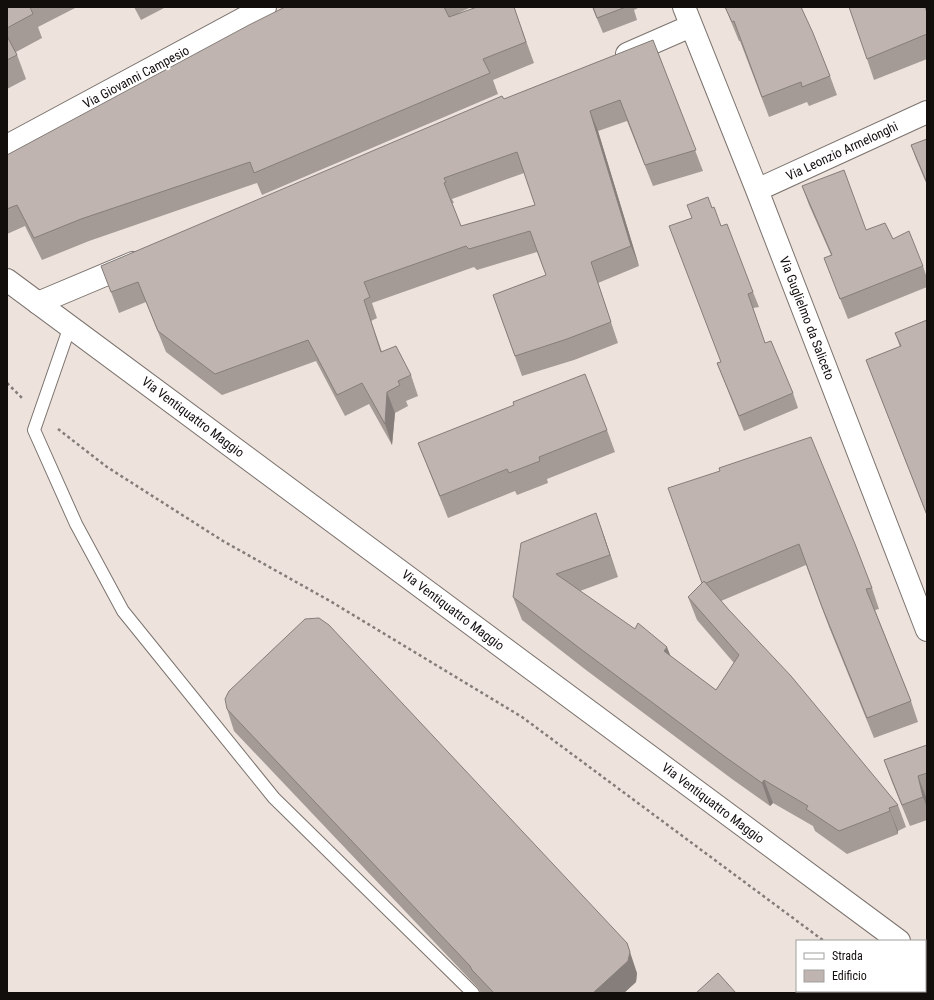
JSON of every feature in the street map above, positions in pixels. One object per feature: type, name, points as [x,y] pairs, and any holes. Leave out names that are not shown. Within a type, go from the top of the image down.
[{"type":"street","name":"Via Giovanni Campesio","points":[[7,146],[265,7]]},
{"type":"street","points":[[610,61],[687,17]]},
{"type":"street","name":"Via Guglielmo da Saliceto","points":[[687,17],[757,190],[927,630]]},
{"type":"street","name":"Via Leonzio Armelonghi","points":[[757,190],[927,112]]},
{"type":"street","points":[[38,304],[148,257]]},
{"type":"street","name":"Via Ventiquattro Maggio","points":[[7,280],[898,940]]},
{"type":"lane","points":[[70,326],[34,430],[76,524],[123,611],[274,798],[473,993]]},
{"type":"path","points":[[7,383],[39,414],[108,467],[217,536],[330,601],[522,717],[823,940]]},
{"type":"building","points":[[7,7],[30,7],[33,14],[7,28]]},
{"type":"building","points":[[285,7],[444,7],[449,17],[477,7],[514,7],[526,42],[483,59],[490,73],[254,173],[250,162],[81,219],[34,238],[17,205],[7,209],[7,155]]},
{"type":"building","points":[[593,7],[626,7],[597,18]]},
{"type":"building","points":[[725,7],[801,7],[830,76],[802,87],[801,82],[762,97],[734,21],[732,22]]},
{"type":"building","points":[[849,7],[925,7],[927,13],[927,34],[867,59]]},
{"type":"building","points":[[7,36],[17,55],[7,60]]},
{"type":"building","points":[[653,40],[696,150],[645,165],[620,100],[590,111],[631,246],[591,262],[611,322],[567,339],[515,356],[493,295],[546,275],[530,231],[469,249],[466,246],[364,282],[370,297],[364,300],[381,352],[396,346],[411,375],[398,381],[400,385],[387,392],[385,424],[362,383],[337,395],[308,340],[215,374],[158,331],[138,282],[111,292],[101,266],[502,96],[504,99]],"holes":[[[517,152],[535,205],[461,226],[444,183],[446,182],[444,178]]]},
{"type":"building","points":[[927,139],[927,183],[911,145]]},
{"type":"building","points":[[844,170],[866,230],[885,223],[893,239],[909,231],[923,266],[840,299],[824,258],[832,255],[802,186]]},
{"type":"building","points":[[708,197],[712,208],[714,207],[721,226],[727,224],[753,292],[748,294],[765,343],[771,341],[793,393],[739,416],[717,363],[721,362],[669,226],[692,218],[687,205]]},
{"type":"building","points":[[927,320],[927,515],[866,360],[901,346],[895,333]]},
{"type":"building","points":[[585,374],[607,430],[539,457],[540,461],[509,473],[507,469],[440,496],[418,443],[514,405],[513,402]]},
{"type":"building","points":[[811,437],[872,588],[866,589],[911,701],[867,718],[822,607],[799,544],[706,583],[704,581],[702,583],[668,488],[720,471],[719,468]]},
{"type":"building","points":[[596,513],[610,555],[556,574],[635,629],[638,623],[667,647],[664,651],[716,690],[739,655],[688,597],[704,581],[791,676],[898,805],[889,808],[890,811],[839,831],[806,809],[808,806],[764,780],[762,783],[724,756],[513,597],[521,543]]},
{"type":"building","points":[[319,618],[329,625],[627,943],[630,952],[628,961],[593,993],[494,993],[227,709],[225,699],[229,691],[305,619]]},
{"type":"building","points":[[927,745],[927,773],[918,776],[923,797],[902,805],[884,760]]},
{"type":"building","points":[[718,973],[736,993],[696,993]]}]
